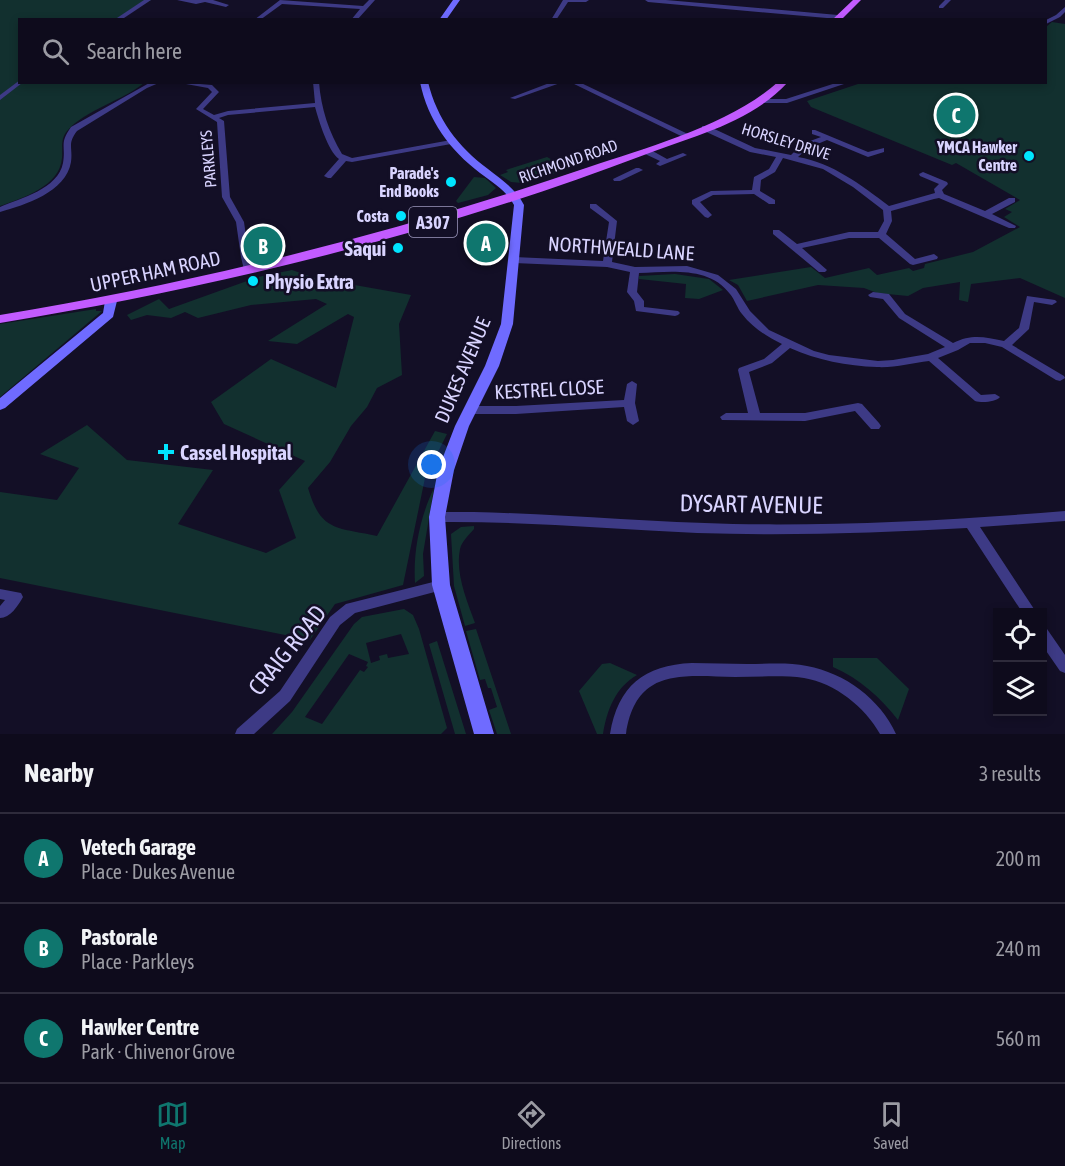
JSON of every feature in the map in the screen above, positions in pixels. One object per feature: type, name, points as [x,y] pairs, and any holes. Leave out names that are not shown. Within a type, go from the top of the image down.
[{"type":"main road","points":[[837,18],[857,0]]},
{"type":"main road","name":"RICHMOND ROAD","points":[[351,245],[614,163],[746,111],[782,84]]},
{"type":"main road","name":"UPPER HAM ROAD","points":[[0,319],[111,301],[351,245]]},
{"type":"street","points":[[119,18],[148,0]]},
{"type":"street","points":[[180,0],[208,1],[226,5]]},
{"type":"street","points":[[355,18],[372,0]]},
{"type":"street","points":[[444,18],[457,0]]},
{"type":"street","points":[[554,18],[566,0],[586,0]]},
{"type":"street","points":[[648,0],[837,18]]},
{"type":"street","points":[[941,8],[948,0]]},
{"type":"street","points":[[259,18],[282,1],[363,8]]},
{"type":"street","points":[[1047,22],[1065,9]]},
{"type":"street","points":[[0,98],[18,84]]},
{"type":"street","points":[[0,210],[34,196],[54,183],[65,171],[67,138],[74,129],[153,84]]},
{"type":"street","points":[[316,84],[318,105],[324,127],[339,156],[343,159],[352,160],[451,142]]},
{"type":"street","points":[[425,84],[434,114],[451,142],[514,196]]},
{"type":"street","points":[[513,98],[554,84]]},
{"type":"street","points":[[577,84],[686,135]]},
{"type":"street","points":[[763,100],[780,102],[840,84]]},
{"type":"street","name":"PARKLEYS","points":[[208,85],[216,92],[199,109],[220,121],[226,197],[240,222],[249,270]]},
{"type":"street","name":"PARKLEYS","points":[[213,117],[228,113],[318,105]]},
{"type":"street","name":"HORSLEY DRIVE","points":[[705,128],[753,150],[826,168],[841,175],[887,209]]},
{"type":"street","points":[[815,132],[868,155]]},
{"type":"street","points":[[792,158],[805,146],[826,138]]},
{"type":"street","points":[[860,159],[881,150]]},
{"type":"street","points":[[646,151],[662,162],[683,155]]},
{"type":"street","points":[[756,192],[757,179],[772,170],[780,156]]},
{"type":"street","points":[[328,176],[343,159]]},
{"type":"street","points":[[614,163],[636,172],[616,179]]},
{"type":"street","points":[[923,174],[944,184],[938,189],[940,195]]},
{"type":"street","points":[[695,202],[711,193],[756,192],[772,202]]},
{"type":"street","points":[[881,235],[888,221],[887,209],[906,206],[940,195],[1012,226]]},
{"type":"street","name":"DUKES AVENUE","points":[[484,734],[441,585],[436,517],[446,470],[492,366],[507,324],[520,210],[514,196]]},
{"type":"street","points":[[683,200],[695,202],[708,215]]},
{"type":"street","points":[[986,214],[1012,200]]},
{"type":"street","points":[[593,206],[613,221],[607,264]]},
{"type":"street","points":[[776,232],[822,270]]},
{"type":"street","points":[[795,247],[849,235],[881,235],[917,265],[934,257]]},
{"type":"street","name":"NORTHWEALD LANE","points":[[514,260],[607,264],[635,270],[687,269],[715,277],[734,291],[754,322],[765,332],[810,353],[856,362],[893,363],[931,357],[968,340],[985,340],[1006,345]]},
{"type":"street","points":[[635,270],[632,292],[639,301],[639,309],[675,313]]},
{"type":"street","points":[[873,295],[898,297]]},
{"type":"street","points":[[886,296],[902,316],[954,348]]},
{"type":"street","points":[[1052,302],[1030,298],[1024,329],[1006,345],[1060,378]]},
{"type":"street","points":[[0,405],[110,314],[111,301]]},
{"type":"street","points":[[755,417],[743,370],[768,361],[788,344]]},
{"type":"street","points":[[931,357],[979,399]]},
{"type":"street","name":"KESTREL CLOSE","points":[[632,384],[630,403],[633,421]]},
{"type":"street","points":[[967,402],[995,397]]},
{"type":"street","name":"KESTREL CLOSE","points":[[471,410],[516,410],[630,403]]},
{"type":"street","points":[[726,417],[805,417],[858,407],[875,426]]},
{"type":"street","name":"DYSART AVENUE","points":[[436,517],[482,516],[732,529],[886,528],[1065,516]]},
{"type":"street","points":[[971,524],[1026,608]]},
{"type":"street","name":"CRAIG ROAD","points":[[243,734],[285,696],[335,621],[351,608],[441,585]]},
{"type":"street","points":[[0,594],[16,597],[2,613]]},
{"type":"street","points":[[1047,640],[1065,667]]},
{"type":"street","points":[[618,734],[621,715],[628,698],[656,676],[684,669],[810,672],[854,694],[872,710],[888,734]]},
{"type":"green space","points":[[0,0],[151,0],[122,18],[18,18],[18,84],[143,84],[84,117],[67,131],[63,138],[60,168],[48,183],[39,190],[0,206]]},
{"type":"green space","points":[[1052,22],[1065,24],[1065,298],[1020,278],[971,284],[968,302],[959,300],[960,282],[923,288],[908,296],[877,293],[864,288],[818,285],[747,301],[738,285],[729,280],[811,267],[825,278],[869,268],[877,275],[909,268],[913,271],[924,268],[925,264],[973,252],[1020,227],[1004,217],[1012,212],[1005,209],[1020,200],[956,163],[952,165],[811,107],[807,101],[858,84],[1047,84],[1047,26]]},
{"type":"green space","points":[[547,157],[569,169],[522,183],[511,182],[500,175],[508,172],[506,170]]},
{"type":"green space","points":[[474,177],[485,178],[496,188],[488,195],[458,203],[456,201]]},
{"type":"green space","name":"Cassel Hospital","points":[[292,270],[315,278],[411,295],[399,324],[402,375],[377,388],[330,462],[308,488],[318,513],[332,525],[377,536],[435,431],[447,434],[425,478],[403,585],[335,604],[310,640],[0,578],[0,492],[57,500],[79,468],[40,454],[87,425],[127,460],[213,470],[178,524],[266,553],[296,538],[279,490],[305,461],[224,424],[211,402],[271,359],[336,388],[354,317],[348,314],[297,344],[268,341],[327,304],[316,299],[251,305],[198,318],[185,312],[171,318],[147,315],[131,320],[127,315],[159,299],[169,309],[258,277]]},
{"type":"green space","points":[[675,274],[709,279],[723,290],[699,299],[685,298],[686,284],[639,279],[639,276]]},
{"type":"green space","points":[[96,309],[96,311],[102,311],[0,397],[0,324]]},
{"type":"green space","points":[[434,488],[423,554],[424,576],[415,583],[418,534]]},
{"type":"green space","points":[[474,526],[461,546],[459,558],[463,587],[475,623],[465,626],[454,586],[451,534],[461,527]]},
{"type":"green space","points":[[404,609],[413,615],[447,728],[441,734],[272,734],[292,712],[354,624],[362,617]],"holes":[[[401,634],[409,654],[388,658],[387,654],[379,656],[380,660],[371,663],[366,643]],[[349,654],[368,662],[366,666],[368,667],[364,672],[360,670],[322,724],[305,717]]]},
{"type":"green space","points":[[476,629],[511,734],[497,734],[489,710],[497,707],[491,688],[488,688],[485,679],[480,680],[466,631]]},
{"type":"green space","points":[[437,641],[466,734],[455,734],[429,644]]},
{"type":"green space","points":[[833,658],[877,658],[909,689],[898,720],[869,689],[833,667]]},
{"type":"green space","points":[[610,663],[637,675],[623,686],[613,700],[603,734],[597,734],[579,691],[602,664]]},
{"type":"place","name":"Hawker Centre","points":[[956,115]]},
{"type":"place","name":"YMCA Hawker Centre","points":[[1029,156]]},
{"type":"place","name":"Parade's End Books","points":[[451,182]]},
{"type":"place","name":"Costa","points":[[401,216]]},
{"type":"place","name":"Vetech Garage","points":[[486,243]]},
{"type":"place","name":"Pastorale","points":[[263,246]]},
{"type":"place","name":"Saqui","points":[[398,248]]},
{"type":"place","name":"Physio Extra","points":[[253,281]]},
{"type":"place","name":"Cassel Hospital","points":[[166,452]]}]
